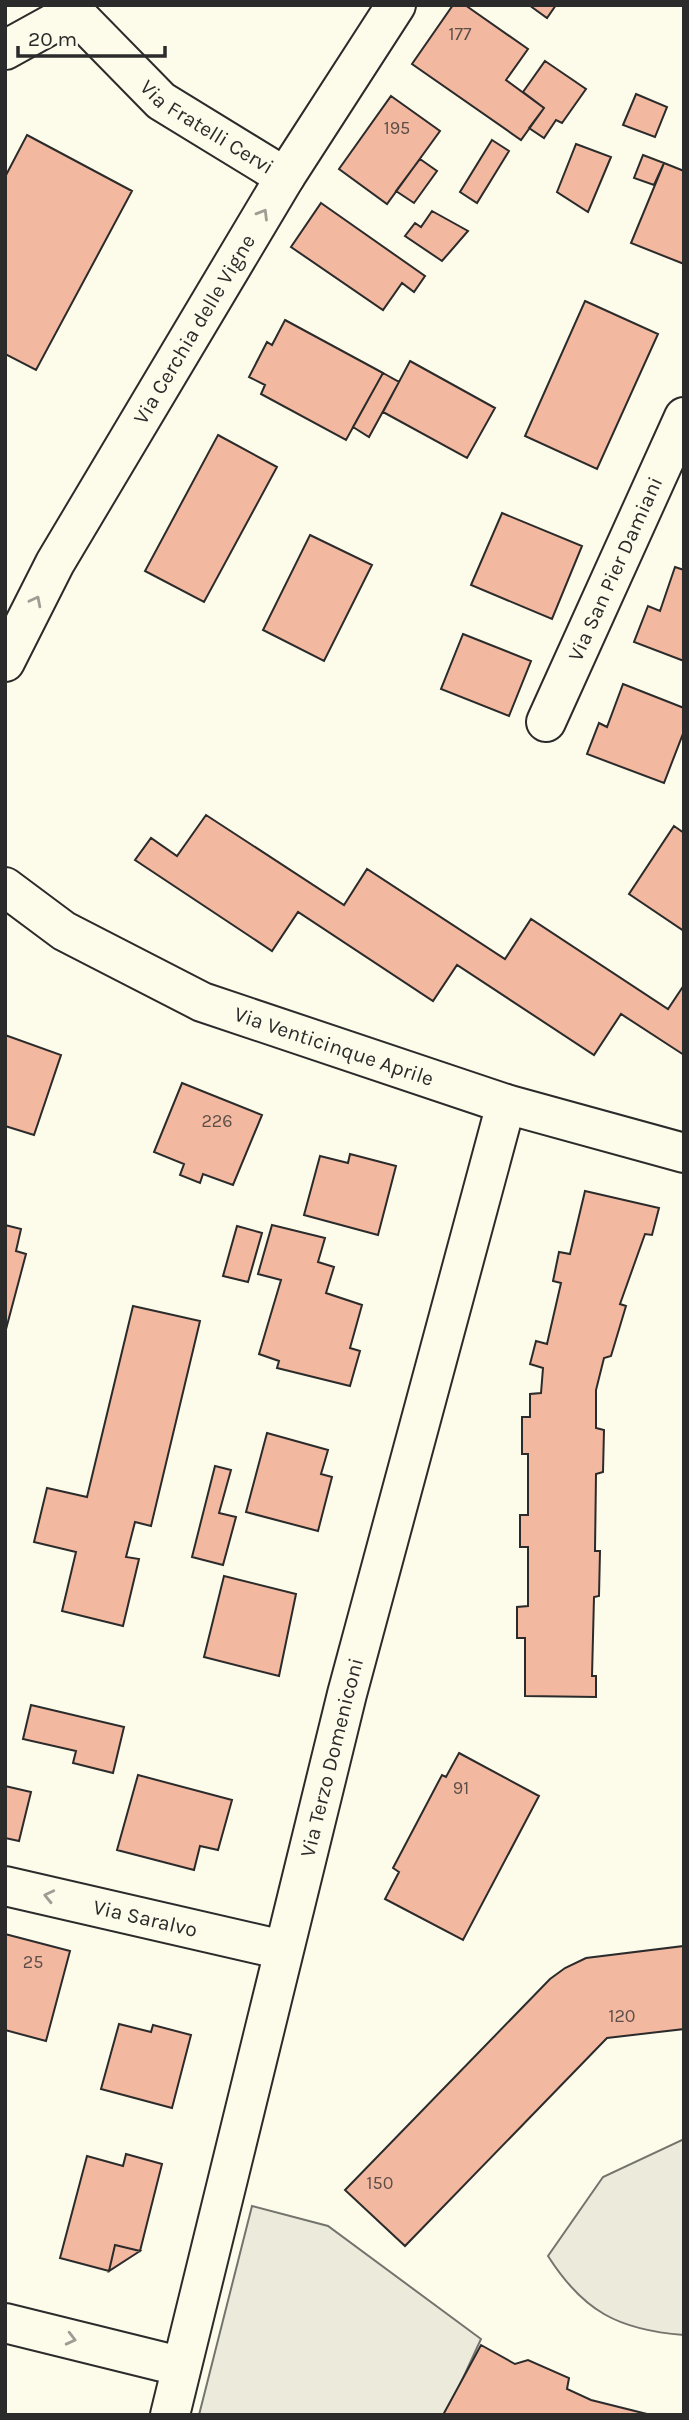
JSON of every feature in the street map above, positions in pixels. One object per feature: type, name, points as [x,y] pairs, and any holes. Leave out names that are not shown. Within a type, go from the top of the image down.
[{"type":"street","name":"Via Cerchia delle Vigne","points":[[5,662],[55,563],[285,177],[396,5]]},
{"type":"street","name":"Via Fratelli Cervi","points":[[5,50],[70,9],[161,101],[285,177]]},
{"type":"street","name":"Via San Pier Damiani","points":[[546,722],[684,417]]},
{"type":"street","name":"Via Venticinque Aprile","points":[[5,887],[64,931],[202,1002],[506,1104],[684,1153]]},
{"type":"street","name":"Via Terzo Domeniconi","points":[[170,2415],[179,2366],[347,1694],[506,1104]]},
{"type":"street","name":"Via Saralvo","points":[[5,1886],[283,1950]]},
{"type":"street","points":[[5,2323],[179,2366]]},
{"type":"shaded area","points":[[684,2139],[684,2335],[640,2328],[604,2314],[575,2291],[548,2256],[603,2177]]},
{"type":"shaded area","points":[[252,2206],[328,2226],[481,2339],[446,2415],[199,2415]]},
{"type":"building","points":[[453,5],[465,5],[528,49],[506,80],[544,108],[521,140],[412,64]]},
{"type":"building","points":[[529,5],[556,5],[547,18]]},
{"type":"building","points":[[545,61],[586,89],[562,123],[556,120],[544,138],[529,128],[544,108],[523,92]]},
{"type":"building","points":[[636,94],[667,107],[655,137],[623,125]]},
{"type":"building","points":[[391,96],[440,131],[387,204],[339,169]]},
{"type":"building","points":[[27,135],[132,191],[36,370],[5,354],[5,177]]},
{"type":"building","points":[[492,140],[509,151],[477,203],[460,192]]},
{"type":"building","points":[[576,144],[611,157],[588,212],[557,192]]},
{"type":"building","points":[[643,155],[664,163],[654,185],[634,178]]},
{"type":"building","points":[[420,159],[437,171],[414,203],[396,191]]},
{"type":"building","points":[[664,163],[684,171],[684,264],[631,243]]},
{"type":"building","points":[[321,203],[425,276],[414,292],[402,283],[383,310],[291,247]]},
{"type":"building","points":[[432,211],[468,231],[442,261],[405,236],[415,223],[421,227]]},
{"type":"building","points":[[585,301],[658,334],[597,469],[525,436]]},
{"type":"building","points":[[285,320],[383,373],[346,440],[261,394],[265,385],[249,377],[267,342],[272,345]]},
{"type":"building","points":[[410,361],[495,408],[467,458],[383,412]]},
{"type":"building","points":[[383,373],[399,382],[369,437],[353,427]]},
{"type":"building","points":[[218,435],[277,467],[204,602],[145,571]]},
{"type":"building","points":[[502,513],[582,546],[552,619],[471,585]]},
{"type":"building","points":[[310,535],[372,565],[324,661],[263,630]]},
{"type":"building","points":[[675,567],[684,570],[684,661],[634,642],[648,606],[660,611]]},
{"type":"building","points":[[463,634],[531,661],[509,716],[441,689]]},
{"type":"building","points":[[623,684],[684,708],[684,731],[664,783],[587,754],[599,723],[607,727]]},
{"type":"building","points":[[206,815],[344,905],[367,869],[505,959],[531,919],[668,1009],[684,985],[684,1055],[621,1014],[594,1055],[457,965],[433,1001],[298,912],[272,951],[135,860],[151,838],[177,856]]},
{"type":"building","points":[[674,826],[684,833],[684,931],[629,894]]},
{"type":"building","points":[[5,1035],[61,1055],[34,1135],[5,1126]]},
{"type":"building","points":[[182,1083],[262,1115],[233,1185],[203,1174],[200,1183],[180,1175],[184,1164],[154,1152]]},
{"type":"building","points":[[350,1154],[396,1166],[378,1235],[304,1215],[320,1156],[348,1163]]},
{"type":"building","points":[[585,1191],[659,1208],[652,1235],[645,1234],[620,1304],[626,1306],[611,1356],[604,1358],[596,1390],[596,1428],[604,1430],[603,1472],[596,1474],[595,1551],[600,1551],[599,1596],[594,1597],[592,1676],[596,1676],[596,1697],[525,1696],[525,1638],[517,1638],[517,1607],[528,1606],[528,1547],[520,1547],[520,1515],[528,1515],[528,1454],[522,1454],[522,1417],[530,1417],[530,1394],[541,1393],[543,1368],[530,1364],[536,1341],[547,1344],[561,1283],[553,1281],[559,1252],[570,1254]]},
{"type":"building","points":[[5,1225],[21,1229],[16,1251],[26,1254],[5,1333]]},
{"type":"building","points":[[272,1225],[325,1238],[318,1262],[334,1267],[326,1293],[362,1305],[350,1348],[360,1351],[350,1386],[277,1368],[279,1361],[259,1354],[281,1280],[258,1274]]},
{"type":"building","points":[[237,1226],[262,1233],[248,1282],[223,1276]]},
{"type":"building","points":[[133,1306],[200,1321],[151,1526],[135,1522],[126,1557],[139,1559],[123,1626],[62,1611],[76,1552],[34,1542],[47,1488],[87,1497]]},
{"type":"building","points":[[267,1433],[328,1450],[321,1474],[332,1477],[318,1531],[246,1512]]},
{"type":"building","points":[[215,1466],[231,1470],[219,1513],[236,1517],[223,1565],[192,1557]]},
{"type":"building","points":[[224,1576],[296,1594],[279,1676],[204,1657]]},
{"type":"building","points":[[31,1705],[124,1727],[113,1773],[73,1763],[76,1751],[23,1739]]},
{"type":"building","points":[[459,1753],[539,1796],[463,1940],[385,1899],[399,1872],[393,1868],[442,1775],[446,1777]]},
{"type":"building","points":[[138,1775],[232,1800],[218,1850],[200,1846],[194,1870],[117,1850]]},
{"type":"building","points":[[5,1786],[31,1792],[19,1841],[5,1838]]},
{"type":"building","points":[[5,1934],[70,1951],[46,2041],[5,2030]]},
{"type":"building","points":[[684,1946],[684,2029],[607,2038],[405,2246],[345,2190],[550,1979],[565,1968],[586,1958]]},
{"type":"building","points":[[119,2024],[151,2032],[153,2025],[191,2035],[172,2108],[101,2089]]},
{"type":"building","points":[[126,2154],[162,2164],[140,2251],[115,2245],[109,2271],[60,2258],[87,2156],[123,2166]]},
{"type":"building","points":[[115,2245],[140,2251],[109,2271]]},
{"type":"building","points":[[481,2345],[515,2364],[528,2360],[569,2378],[567,2389],[591,2400],[651,2415],[443,2415]]}]
